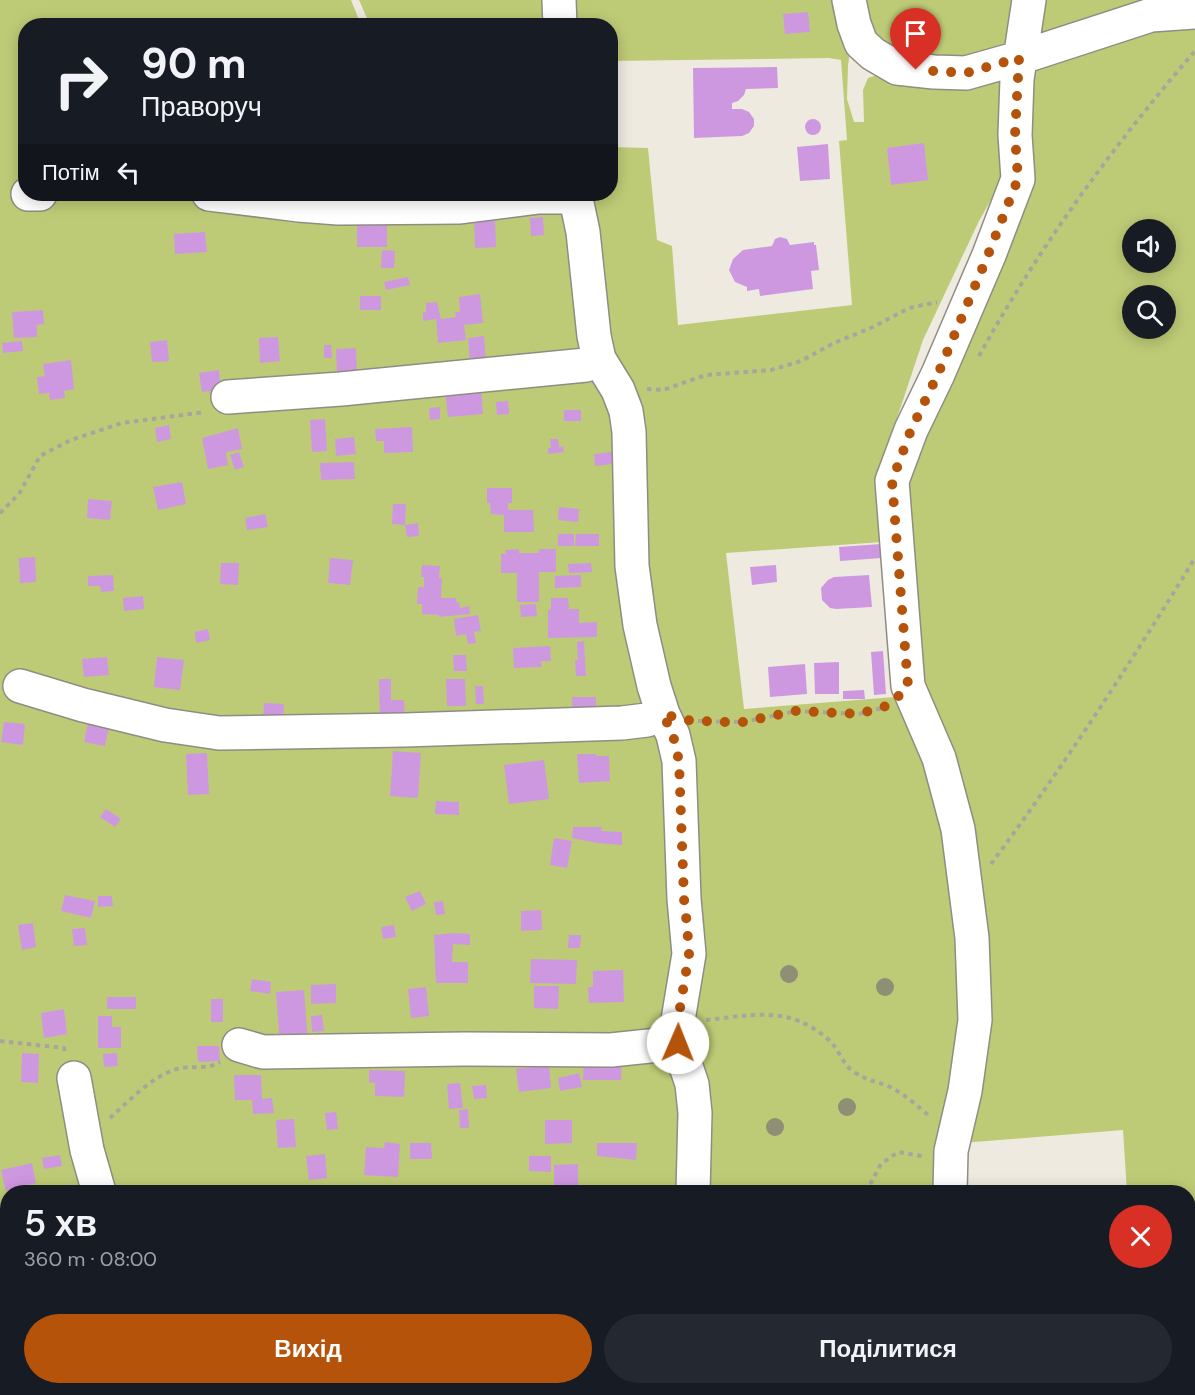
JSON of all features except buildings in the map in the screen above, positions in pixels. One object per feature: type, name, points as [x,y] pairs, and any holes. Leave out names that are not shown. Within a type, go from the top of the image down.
[{"type":"lane","points":[[849,0],[861,43],[873,54],[897,68],[934,72],[966,73],[1151,15],[1195,12]]},
{"type":"lane","points":[[950,1185],[952,1145],[965,1091],[975,1020],[972,938],[958,829],[939,758],[908,686],[892,481],[911,430],[938,374],[1018,179],[1015,135],[1019,58],[1029,0]]},
{"type":"lane","points":[[262,201],[338,208],[460,207],[507,201]]},
{"type":"lane","points":[[576,201],[583,232],[591,314],[599,359],[626,411],[629,432],[632,566],[639,625],[654,686],[673,735],[679,761],[684,899],[689,954],[679,1009],[678,1043],[693,1084],[695,1113],[693,1185]]},
{"type":"lane","points":[[228,397],[341,389],[578,366],[599,359]]},
{"type":"lane","points":[[21,686],[94,708],[165,725],[219,733],[622,723],[647,720],[663,714]]},
{"type":"lane","points":[[239,1045],[270,1052],[464,1049],[611,1050],[678,1043]]},
{"type":"lane","points":[[74,1078],[87,1150],[97,1185]]},
{"type":"path","points":[[978,358],[1012,297],[1094,176],[1143,111],[1195,51]]},
{"type":"path","points":[[622,401],[630,392],[647,389],[663,390],[706,375],[771,370],[801,361],[909,308],[970,295]]},
{"type":"path","points":[[0,513],[19,494],[40,456],[71,440],[122,423],[211,411],[225,406],[228,397]]},
{"type":"path","points":[[968,896],[1028,815],[1158,619],[1195,558]]},
{"type":"path","points":[[663,714],[686,720],[743,722],[796,711],[859,714],[890,705],[908,686]]},
{"type":"path","points":[[679,1009],[703,1020],[766,1013],[782,1015],[813,1028],[831,1042],[851,1070],[868,1081],[889,1086],[923,1110],[952,1145],[920,1156],[898,1152],[881,1164],[870,1185]]},
{"type":"path","points":[[0,1041],[64,1048],[74,1078]]},
{"type":"path","points":[[87,1150],[106,1121],[161,1076],[176,1068],[216,1065],[239,1045]]},
{"type":"green space","points":[[0,0],[351,0],[358,18],[18,18],[18,201],[571,201],[669,739],[688,1185],[0,1185]]},
{"type":"green space","points":[[359,0],[550,0],[553,18],[367,18]]},
{"type":"green space","points":[[571,0],[844,0],[850,50],[847,99],[854,122],[864,122],[863,90],[868,78],[877,75],[1014,65],[1008,148],[1000,184],[979,221],[923,340],[890,439],[885,507],[935,763],[969,1005],[945,1185],[699,1185],[695,1074],[665,704],[616,373],[582,201],[618,201],[618,147],[648,148],[657,240],[672,246],[678,325],[852,305],[839,141],[847,140],[841,60],[829,58],[618,61],[618,18],[567,18]],"holes":[[[882,542],[895,697],[744,709],[726,553]]]},
{"type":"green space","points":[[855,0],[1023,0],[1016,44],[995,59],[891,61]]},
{"type":"green space","points":[[1033,0],[1195,0],[1024,52]]},
{"type":"green space","points":[[1195,17],[1195,1185],[1127,1185],[1123,1130],[962,1143],[965,1185],[957,1185],[957,1148],[975,1080],[983,986],[963,821],[913,683],[898,491],[904,432],[924,363],[977,245],[1016,173],[1024,63],[1102,33],[1166,19]]},
{"type":"route","points":[[678,1043],[677,1026],[689,954],[684,899],[679,761],[673,735],[663,714],[686,720],[720,722],[743,722],[796,711],[859,714],[890,705],[908,686],[892,481],[911,430],[938,374],[1018,179],[1015,135],[1019,58],[966,73],[916,70]]}]
